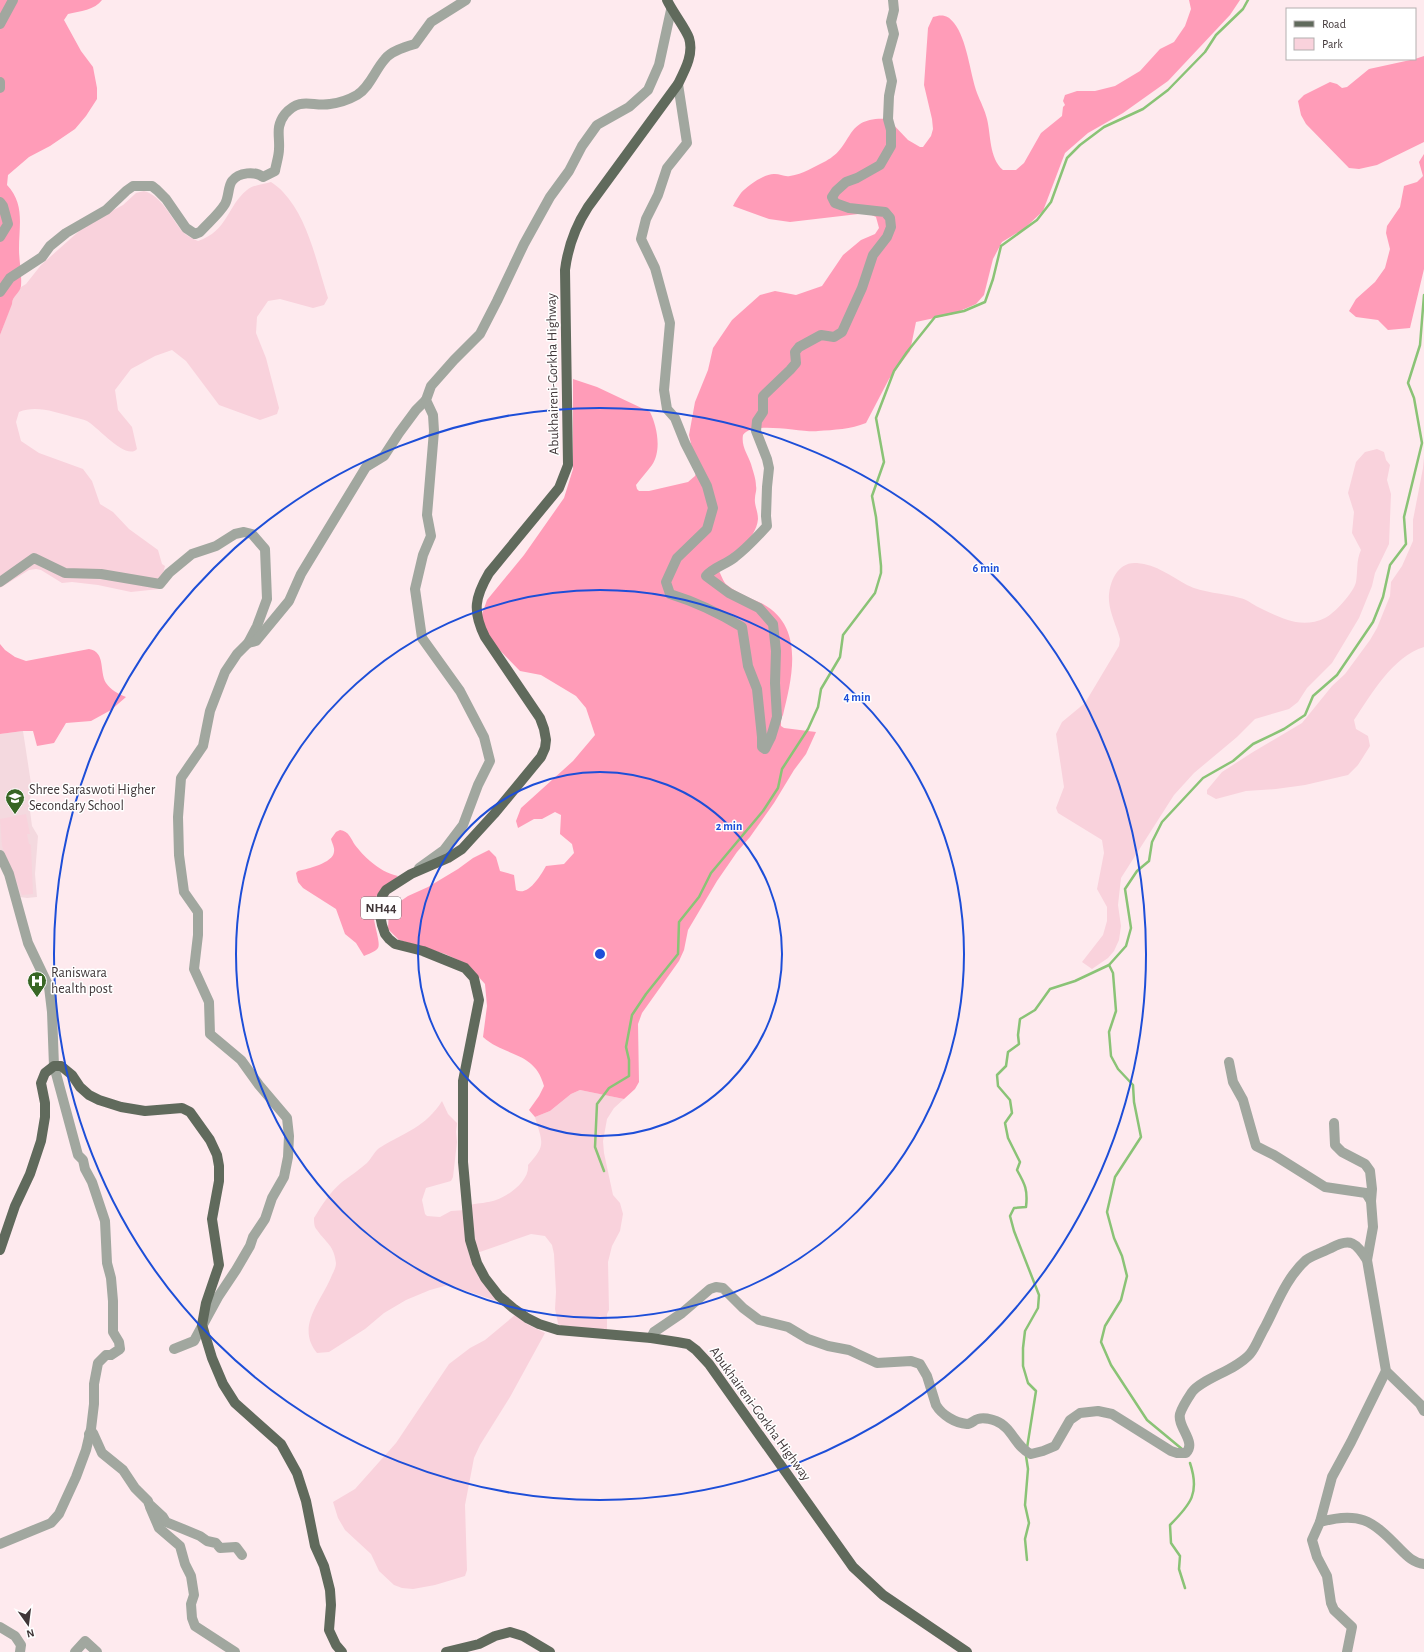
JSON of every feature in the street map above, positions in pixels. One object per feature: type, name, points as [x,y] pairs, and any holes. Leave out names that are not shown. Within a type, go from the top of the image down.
[{"type":"main road","name":"Abukhaireni-Gorkha Highway","points":[[667,0],[689,38],[690,52],[687,65],[678,84],[578,222],[570,240],[567,254],[565,270],[568,465],[559,488],[489,573],[480,588],[477,602],[478,619],[485,636],[540,718],[546,740],[545,748],[535,766],[462,849],[448,858],[411,874],[386,890],[382,896],[380,915],[385,934],[395,944],[423,951],[466,968],[474,978],[478,990],[479,1000],[463,1082],[463,1155],[470,1240],[477,1263],[485,1278],[499,1296],[527,1318],[539,1324],[558,1330],[651,1338],[688,1344],[696,1350],[709,1364],[853,1568],[883,1595],[967,1652]]},
{"type":"main road","points":[[0,1250],[15,1206],[30,1174],[41,1141],[45,1110],[41,1083],[46,1073],[54,1066],[61,1066],[72,1075],[84,1091],[99,1100],[121,1107],[144,1111],[182,1108],[190,1112],[210,1140],[217,1155],[219,1166],[219,1181],[212,1219],[219,1265],[206,1303],[202,1325],[212,1358],[223,1384],[235,1403],[281,1444],[297,1473],[306,1500],[315,1546],[324,1566],[330,1590],[331,1605],[329,1630],[336,1645],[342,1652]]},
{"type":"main road","points":[[446,1652],[479,1644],[495,1636],[510,1632],[523,1636],[550,1652]]},
{"type":"street","points":[[0,24],[14,0]]},
{"type":"street","points":[[0,292],[10,278],[42,257],[50,246],[66,233],[106,210],[133,186],[152,186],[166,199],[186,228],[195,234],[200,232],[224,205],[229,195],[229,188],[232,181],[247,173],[259,174],[264,177],[275,171],[279,149],[278,130],[284,117],[292,107],[307,102],[330,104],[356,96],[370,82],[385,58],[404,47],[415,44],[431,22],[466,0]]},
{"type":"street","points":[[678,84],[687,143],[667,168],[658,195],[646,219],[641,239],[654,268],[670,323],[664,390],[667,409],[675,418],[685,444],[707,486],[713,508],[707,529],[677,558],[666,582],[670,594],[694,602],[725,616],[742,627],[748,666],[757,689],[762,732],[762,747],[765,749],[771,737],[777,717],[775,683],[776,651],[773,624],[759,608],[730,593],[706,576],[712,570],[735,557],[768,526],[766,516],[767,487],[770,468],[768,459],[756,431],[757,421],[763,412],[763,396],[796,363],[795,352],[799,346],[821,335],[834,337],[842,332],[862,288],[873,255],[887,237],[891,227],[890,218],[885,212],[849,208],[834,203],[832,197],[846,182],[857,178],[880,165],[892,146],[891,130],[888,119],[889,96],[892,81],[887,59],[894,34],[891,22],[894,10],[893,0]]},
{"type":"street","points":[[248,643],[256,641],[289,601],[301,574],[366,467],[384,456],[398,433],[426,400],[431,386],[480,334],[524,244],[550,197],[569,172],[582,146],[597,125],[628,107],[648,90],[659,65],[672,10]]},
{"type":"street","points":[[0,82],[0,88]]},
{"type":"street","points":[[0,202],[3,206],[8,224],[0,237]]},
{"type":"street","points":[[411,874],[444,850],[464,825],[478,785],[490,761],[484,737],[460,691],[422,638],[415,589],[424,555],[431,536],[427,515],[434,431],[433,415],[426,400]]},
{"type":"street","points":[[0,582],[34,558],[66,573],[102,574],[160,584],[169,573],[192,554],[216,546],[235,534],[244,532],[252,534],[265,550],[267,599],[257,626],[248,643],[237,654],[225,672],[210,711],[202,746],[181,778],[178,818],[179,855],[184,892],[198,912],[198,935],[194,969],[209,1002],[210,1034],[240,1060],[287,1118],[289,1136],[288,1157],[284,1177],[272,1198],[264,1219],[253,1237],[250,1246],[202,1325],[194,1341],[174,1349]]},
{"type":"street","points":[[0,855],[9,874],[28,943],[49,987],[52,1012],[54,1066],[78,1155],[84,1160],[85,1168],[92,1182],[105,1221],[107,1263],[111,1278],[114,1320],[113,1332],[119,1342],[120,1349],[111,1355],[106,1355],[98,1363],[96,1368],[94,1404],[86,1450],[76,1477],[58,1514],[51,1523],[0,1544]]},
{"type":"street","points":[[1229,1062],[1233,1082],[1243,1100],[1256,1146],[1274,1154],[1325,1187],[1366,1193],[1370,1201],[1374,1227],[1367,1260]]},
{"type":"street","points":[[1334,1123],[1335,1144],[1342,1152],[1365,1164],[1370,1171],[1372,1189],[1370,1201]]},
{"type":"street","points":[[651,1338],[654,1332],[682,1313],[710,1289],[716,1287],[723,1288],[743,1308],[759,1320],[788,1326],[808,1339],[828,1346],[849,1350],[878,1363],[911,1361],[920,1364],[924,1369],[939,1411],[951,1419],[966,1424],[979,1418],[988,1418],[998,1422],[1008,1429],[1023,1449],[1031,1454],[1043,1452],[1055,1446],[1070,1420],[1080,1413],[1098,1410],[1112,1414],[1171,1451],[1176,1453],[1186,1453],[1188,1452],[1189,1445],[1180,1423],[1180,1414],[1193,1392],[1198,1386],[1235,1367],[1251,1353],[1290,1276],[1308,1259],[1338,1244],[1350,1243],[1358,1245],[1367,1260],[1386,1370],[1416,1400],[1424,1411]]},
{"type":"street","points":[[1347,1652],[1352,1626],[1334,1610],[1331,1603],[1327,1576],[1317,1556],[1312,1540],[1320,1522],[1332,1477],[1386,1370]]},
{"type":"street","points":[[89,1434],[93,1433],[102,1453],[123,1470],[135,1488],[148,1501],[159,1528],[180,1546],[185,1564],[191,1576],[194,1595],[192,1604],[192,1618],[195,1626],[235,1652]]},
{"type":"street","points":[[149,1504],[156,1509],[166,1522],[200,1536],[207,1541],[216,1543],[220,1548],[236,1547],[242,1556]]},
{"type":"street","points":[[1320,1522],[1348,1517],[1363,1519],[1384,1533],[1405,1555],[1417,1563],[1424,1564]]},
{"type":"street","points":[[0,1628],[15,1636],[21,1645],[20,1652]]},
{"type":"street","points":[[75,1652],[85,1641],[97,1652]]},
{"type":"shaded area","points":[[0,0],[102,0],[91,8],[68,14],[64,20],[81,51],[93,67],[97,88],[97,99],[75,129],[50,146],[29,157],[8,175],[7,185],[13,192],[19,207],[20,215],[19,249],[21,286],[12,301],[0,335]]},
{"type":"shaded area","points":[[1189,0],[1240,0],[1230,15],[1168,81],[1123,113],[1088,133],[1065,153],[1043,211],[1025,228],[1002,242],[993,259],[984,295],[976,304],[953,314],[916,322],[910,351],[889,379],[866,423],[836,430],[818,431],[757,428],[748,431],[743,435],[744,447],[756,481],[755,501],[758,519],[753,534],[748,541],[718,569],[723,580],[730,588],[763,604],[776,614],[785,626],[790,639],[792,670],[790,685],[781,719],[781,726],[784,728],[816,732],[806,754],[794,770],[774,803],[717,881],[688,930],[684,950],[679,961],[642,1013],[638,1024],[639,1082],[635,1089],[624,1099],[580,1090],[571,1094],[550,1111],[535,1117],[529,1110],[544,1086],[540,1075],[534,1066],[527,1060],[501,1048],[483,1037],[487,1006],[485,984],[467,964],[445,954],[399,940],[388,929],[389,909],[408,896],[428,887],[473,858],[489,850],[496,857],[500,871],[514,875],[516,890],[521,891],[534,884],[546,866],[564,864],[574,853],[572,844],[560,834],[561,815],[555,812],[542,819],[534,819],[518,828],[516,821],[521,808],[573,761],[595,735],[586,708],[576,696],[541,675],[520,671],[486,636],[481,617],[487,600],[524,555],[564,498],[573,469],[573,379],[597,387],[650,412],[655,424],[658,445],[652,465],[636,485],[639,491],[649,491],[688,482],[695,476],[697,470],[689,435],[695,402],[708,370],[713,348],[732,320],[760,295],[775,291],[796,295],[822,286],[843,255],[861,240],[875,234],[879,228],[876,217],[867,213],[790,222],[769,219],[733,206],[744,190],[756,180],[771,174],[786,176],[795,175],[826,161],[842,148],[856,127],[863,122],[874,119],[888,119],[908,140],[920,147],[923,147],[931,136],[933,129],[924,85],[928,28],[933,17],[939,16],[945,16],[952,20],[962,38],[977,93],[986,116],[991,146],[998,165],[1003,170],[1016,170],[1024,163],[1041,133],[1062,116],[1063,107],[1065,105],[1063,101],[1065,95],[1077,91],[1095,91],[1115,86],[1140,71],[1160,49],[1174,42],[1185,26],[1191,9]]},
{"type":"shaded area","points":[[1424,56],[1424,142],[1377,165],[1359,169],[1349,168],[1306,124],[1301,115],[1298,101],[1304,95],[1330,82],[1337,84],[1342,88],[1347,87],[1369,69],[1416,60]]},
{"type":"shaded area","points":[[1424,154],[1424,269],[1410,328],[1388,330],[1378,320],[1356,317],[1349,311],[1356,299],[1375,282],[1385,268],[1390,249],[1386,233],[1387,226],[1400,207],[1404,186],[1417,182],[1423,176],[1419,162]]},
{"type":"shaded area","points":[[0,644],[5,650],[15,657],[26,661],[89,649],[94,651],[100,658],[106,683],[115,692],[126,697],[111,710],[91,721],[66,723],[54,743],[37,746],[33,731],[0,734]]},
{"type":"shaded area","name":"Shree Saraswoti Higher Secondary School","points":[[23,731],[32,790],[29,803],[32,826],[38,836],[35,874],[37,897],[27,898],[20,897],[0,850],[0,734]]},
{"type":"shaded area","points":[[340,830],[348,834],[358,849],[373,864],[398,876],[381,891],[374,901],[373,913],[379,945],[375,951],[364,956],[356,943],[345,934],[336,909],[303,888],[298,882],[296,873],[298,871],[319,865],[333,856],[334,847],[331,839],[336,832]]},
{"type":"green space","points":[[271,182],[282,191],[292,203],[299,215],[316,256],[328,298],[324,305],[313,308],[280,299],[268,301],[257,317],[256,333],[266,358],[279,408],[277,414],[260,420],[219,405],[186,361],[172,350],[155,356],[131,369],[115,390],[118,410],[132,427],[137,449],[126,451],[112,442],[92,424],[84,420],[39,409],[19,412],[16,422],[21,441],[39,453],[83,469],[92,481],[100,504],[113,512],[129,529],[158,550],[162,564],[165,566],[159,589],[131,592],[98,585],[72,582],[62,583],[41,570],[36,569],[29,570],[0,588],[0,335],[14,296],[41,265],[87,224],[123,205],[136,193],[144,191],[156,197],[166,208],[182,231],[198,241],[208,237],[216,231],[240,196],[249,188]]},
{"type":"green space","points":[[1377,449],[1384,452],[1386,460],[1390,465],[1387,480],[1391,494],[1389,544],[1375,573],[1372,586],[1359,618],[1332,663],[1307,688],[1298,702],[1289,709],[1255,719],[1237,737],[1194,773],[1174,795],[1121,878],[1118,905],[1121,926],[1119,940],[1114,951],[1108,958],[1092,969],[1082,962],[1103,935],[1107,921],[1107,907],[1097,889],[1104,853],[1102,840],[1058,813],[1056,808],[1064,787],[1056,734],[1062,722],[1085,703],[1119,646],[1120,639],[1109,601],[1110,588],[1115,575],[1124,566],[1130,563],[1144,564],[1157,568],[1193,588],[1246,600],[1290,621],[1307,623],[1325,618],[1343,602],[1352,591],[1356,582],[1359,554],[1361,550],[1352,533],[1354,512],[1348,493],[1356,462],[1365,452]]},
{"type":"green space","points":[[1424,457],[1424,647],[1402,659],[1393,667],[1375,688],[1354,720],[1356,729],[1368,736],[1370,746],[1358,765],[1348,775],[1305,785],[1246,791],[1216,799],[1207,794],[1207,790],[1222,772],[1302,723],[1332,686],[1345,674],[1370,640],[1377,628],[1390,596],[1391,582],[1402,566],[1413,541],[1413,520]]},
{"type":"green space","points":[[26,814],[30,834],[27,834],[29,844],[31,845],[33,894],[22,895],[2,846],[0,819]]},
{"type":"green space","points":[[580,1090],[624,1099],[614,1108],[607,1119],[603,1141],[604,1153],[613,1195],[620,1203],[623,1214],[620,1231],[612,1246],[608,1262],[609,1310],[607,1314],[607,1332],[559,1328],[555,1309],[556,1292],[554,1254],[552,1245],[545,1236],[531,1234],[477,1253],[470,1205],[496,1200],[507,1195],[518,1187],[526,1176],[528,1165],[538,1153],[540,1148],[541,1138],[535,1117],[550,1111],[571,1094]]},
{"type":"green space","points":[[442,1101],[448,1114],[457,1123],[457,1142],[453,1177],[451,1181],[426,1188],[422,1200],[425,1214],[427,1216],[440,1217],[451,1211],[465,1210],[469,1255],[479,1278],[500,1302],[448,1285],[430,1290],[406,1300],[384,1313],[365,1329],[329,1352],[317,1353],[311,1343],[309,1323],[317,1304],[328,1285],[336,1263],[331,1248],[315,1227],[314,1218],[326,1199],[334,1190],[367,1163],[379,1148],[422,1123],[436,1110]]},
{"type":"green space","points":[[515,1315],[527,1324],[545,1333],[510,1397],[480,1445],[474,1458],[465,1505],[467,1570],[465,1576],[435,1585],[413,1589],[402,1588],[394,1585],[379,1571],[371,1554],[345,1530],[338,1518],[333,1502],[355,1489],[396,1443],[449,1364],[470,1348],[485,1340]]},
{"type":"waterway","points":[[604,1171],[595,1147],[597,1104],[609,1088],[629,1076],[629,1060],[626,1047],[632,1015],[646,994],[678,954],[679,922],[699,897],[711,873],[763,811],[778,788],[782,769],[808,729],[818,707],[821,689],[840,657],[843,635],[875,593],[881,573],[881,566],[876,517],[872,496],[884,462],[876,418],[894,371],[935,317],[964,311],[985,302],[993,279],[1001,246],[1037,220],[1051,202],[1067,158],[1080,145],[1104,127],[1143,109],[1168,90],[1205,52],[1216,35],[1243,9],[1248,0]]},
{"type":"waterway","points":[[1027,1448],[1036,1391],[1028,1383],[1023,1366],[1023,1348],[1025,1331],[1038,1308],[1039,1295],[1014,1231],[1010,1216],[1014,1208],[1026,1207],[1027,1196],[1024,1183],[1017,1170],[1020,1162],[1008,1138],[1005,1123],[1012,1113],[1010,1100],[998,1086],[997,1075],[1006,1066],[1008,1052],[1019,1044],[1018,1035],[1020,1019],[1035,1010],[1050,989],[1075,981],[1109,965],[1126,946],[1131,928],[1125,889],[1137,871],[1149,861],[1152,842],[1162,822],[1203,778],[1233,761],[1253,744],[1284,729],[1305,715],[1313,696],[1337,675],[1373,622],[1383,597],[1390,565],[1406,544],[1404,517],[1422,443],[1414,398],[1408,383],[1420,345],[1424,295]]},
{"type":"waterway","points":[[1109,965],[1113,973],[1116,1011],[1109,1032],[1111,1056],[1118,1069],[1133,1085],[1134,1102],[1141,1137],[1115,1177],[1107,1212],[1127,1276],[1121,1300],[1105,1326],[1101,1342],[1111,1365],[1147,1420],[1182,1449]]},
{"type":"waterway","points":[[1026,1456],[1028,1469],[1025,1505],[1029,1523],[1025,1539],[1027,1560]]},
{"type":"waterway","points":[[1185,1588],[1179,1569],[1180,1556],[1171,1543],[1170,1525],[1183,1511],[1192,1497],[1194,1482],[1190,1463]]},
{"type":"place","name":"Shree Saraswoti Higher Secondary School","points":[[15,815]]},
{"type":"place","name":"Raniswara health post","points":[[37,998]]}]
